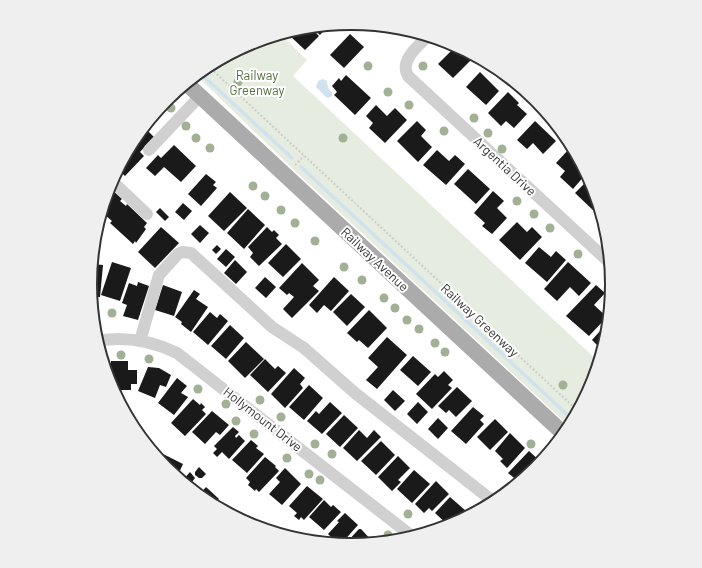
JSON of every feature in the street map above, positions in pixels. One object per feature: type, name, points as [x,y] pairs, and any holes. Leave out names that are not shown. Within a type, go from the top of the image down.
[{"type":"main road","name":"Railway Avenue","points":[[190,87],[559,429]]},
{"type":"street","name":"Argentia Drive","points":[[424,41],[411,54],[406,63],[405,72],[410,79],[603,257]]},
{"type":"street","points":[[149,150],[200,96]]},
{"type":"street","points":[[117,185],[147,214]]},
{"type":"street","points":[[140,341],[159,275],[178,254],[182,252],[191,253],[272,327],[304,348],[355,393],[488,497]]},
{"type":"street","name":"Hollymount Drive","points":[[103,340],[140,341],[162,346],[177,353],[188,360],[406,532]]},
{"type":"path","name":"Railway Greenway","points":[[213,71],[573,407]]},
{"type":"path","points":[[292,168],[304,156]]},
{"type":"green space","name":"Railway Greenway","points":[[285,39],[307,60],[293,76],[594,357],[579,396],[564,422],[292,168],[200,79],[239,56],[269,43]]},
{"type":"water","points":[[323,79],[327,81],[328,88],[332,93],[332,96],[328,98],[316,87],[318,81]]},
{"type":"building","points":[[315,32],[319,36],[305,50],[291,37]]},
{"type":"building","points":[[350,34],[364,47],[344,68],[330,55]]},
{"type":"building","points":[[451,51],[471,60],[453,78],[438,64]]},
{"type":"building","points":[[480,72],[499,91],[486,105],[466,87]]},
{"type":"building","points":[[346,75],[371,98],[355,115],[334,95],[337,92],[332,86],[339,78],[341,81]]},
{"type":"building","points":[[508,92],[519,103],[517,105],[527,114],[514,128],[506,121],[501,126],[488,113]]},
{"type":"building","points":[[376,105],[387,116],[395,108],[407,120],[385,143],[369,128],[373,123],[366,116]]},
{"type":"building","points":[[417,121],[426,130],[421,136],[432,147],[418,162],[397,141]]},
{"type":"building","points":[[535,121],[556,141],[543,154],[533,143],[527,149],[517,140]]},
{"type":"building","points":[[148,131],[154,137],[140,152],[144,156],[125,176],[123,172]]},
{"type":"building","points":[[174,145],[196,166],[181,182],[164,167],[155,176],[146,168],[158,155],[161,158]]},
{"type":"building","points":[[437,150],[449,161],[455,155],[465,164],[446,185],[423,165]]},
{"type":"building","points":[[567,151],[582,179],[573,189],[560,177],[565,171],[556,163]]},
{"type":"building","points":[[468,169],[490,189],[476,204],[454,184]]},
{"type":"building","points":[[206,174],[216,182],[213,185],[217,188],[201,206],[188,194]]},
{"type":"building","points":[[584,184],[594,211],[575,193]]},
{"type":"building","points":[[493,191],[504,201],[497,208],[507,218],[492,234],[482,226],[485,223],[474,213]]},
{"type":"building","points":[[114,192],[122,199],[120,201],[126,206],[127,204],[147,223],[144,227],[146,229],[136,243],[135,241],[133,244],[110,223],[112,221],[106,216]]},
{"type":"building","points":[[230,192],[247,208],[224,231],[208,216]]},
{"type":"building","points":[[183,203],[192,211],[184,220],[175,212]]},
{"type":"building","points":[[160,208],[169,217],[165,221],[156,212]]},
{"type":"building","points":[[248,209],[265,225],[244,249],[227,233]]},
{"type":"building","points":[[517,222],[527,232],[532,227],[542,237],[520,260],[499,240]]},
{"type":"building","points":[[200,225],[209,233],[200,243],[191,234]]},
{"type":"building","points":[[161,227],[179,243],[155,268],[138,252]]},
{"type":"building","points":[[267,227],[272,232],[274,230],[279,235],[276,238],[282,244],[259,266],[250,257],[253,253],[248,247]]},
{"type":"building","points":[[286,244],[301,259],[283,277],[268,263]]},
{"type":"building","points":[[217,245],[221,249],[216,254],[212,250]]},
{"type":"building","points":[[539,247],[551,257],[556,251],[566,260],[547,282],[525,263]]},
{"type":"building","points":[[226,249],[235,257],[226,267],[217,259]]},
{"type":"building","points":[[235,260],[247,272],[236,284],[224,273]]},
{"type":"building","points":[[112,262],[131,268],[120,301],[101,295]]},
{"type":"building","points":[[568,262],[591,283],[579,296],[570,287],[557,301],[544,289]]},
{"type":"building","points":[[302,263],[319,280],[313,286],[319,291],[292,318],[283,309],[294,297],[289,293],[287,295],[279,288]]},
{"type":"building","points":[[98,265],[103,265],[100,297],[98,297],[97,284]]},
{"type":"building","points":[[265,277],[276,287],[266,298],[255,288]]},
{"type":"building","points":[[334,277],[349,291],[331,311],[324,305],[317,313],[309,305]]},
{"type":"building","points":[[138,282],[149,286],[138,320],[123,316],[127,305],[122,303],[129,283],[137,286]]},
{"type":"building","points":[[163,285],[182,292],[174,316],[155,310]]},
{"type":"building","points":[[596,285],[604,293],[594,305],[603,314],[602,322],[589,336],[566,316]]},
{"type":"building","points":[[194,290],[200,294],[196,299],[208,307],[191,332],[175,317]]},
{"type":"building","points":[[351,294],[365,307],[347,326],[333,312]]},
{"type":"building","points":[[369,310],[387,328],[368,348],[359,340],[357,342],[347,333]]},
{"type":"building","points":[[210,312],[217,318],[220,314],[228,321],[208,345],[193,332]]},
{"type":"building","points":[[230,325],[244,338],[226,359],[211,346]]},
{"type":"building","points":[[601,330],[597,345],[592,340]]},
{"type":"building","points":[[387,337],[407,355],[377,389],[366,380],[378,367],[368,358]]},
{"type":"building","points":[[246,342],[264,359],[245,378],[228,361]]},
{"type":"building","points":[[413,356],[431,372],[418,386],[400,370]]},
{"type":"building","points":[[265,359],[275,369],[278,366],[286,373],[268,392],[250,375]]},
{"type":"building","points":[[111,361],[128,361],[128,370],[137,370],[137,384],[131,384],[131,390],[120,390],[111,367]]},
{"type":"building","points":[[148,367],[159,368],[171,375],[166,387],[160,385],[155,398],[138,391]]},
{"type":"building","points":[[294,368],[305,378],[300,384],[303,388],[285,408],[271,394]]},
{"type":"building","points":[[444,371],[453,380],[448,385],[452,388],[432,409],[416,394],[435,374],[438,377]]},
{"type":"building","points":[[177,378],[187,386],[181,393],[188,397],[174,415],[158,403]]},
{"type":"building","points":[[309,385],[323,398],[304,420],[289,407]]},
{"type":"building","points":[[457,387],[472,401],[456,417],[449,410],[446,413],[438,406]]},
{"type":"building","points":[[393,390],[405,401],[395,411],[384,400]]},
{"type":"building","points":[[193,399],[205,407],[202,410],[206,414],[185,436],[171,423]]},
{"type":"building","points":[[330,402],[342,413],[322,434],[307,421],[316,411],[319,414]]},
{"type":"building","points":[[418,402],[428,412],[417,424],[407,414]]},
{"type":"building","points":[[473,407],[484,416],[480,420],[484,424],[466,444],[451,431]]},
{"type":"building","points":[[212,411],[229,425],[220,435],[216,432],[205,444],[192,432]]},
{"type":"building","points":[[344,415],[358,428],[340,447],[326,434]]},
{"type":"building","points":[[438,418],[448,428],[438,439],[428,429]]},
{"type":"building","points":[[495,419],[508,432],[490,450],[477,437]]},
{"type":"building","points":[[233,427],[239,432],[235,436],[236,438],[239,435],[245,441],[229,459],[222,452],[217,457],[213,453],[217,449],[214,446]]},
{"type":"building","points":[[359,430],[367,438],[374,430],[381,437],[357,461],[343,448]]},
{"type":"building","points":[[510,433],[525,448],[507,468],[500,461],[503,459],[495,451]]},
{"type":"building","points":[[251,440],[258,446],[256,448],[264,454],[247,473],[232,460]]},
{"type":"building","points":[[381,441],[395,455],[376,475],[361,461]]},
{"type":"building","points":[[529,451],[536,458],[514,478],[508,473]]},
{"type":"building","points":[[162,454],[183,464],[180,471]]},
{"type":"building","points":[[398,456],[410,468],[398,480],[401,482],[392,491],[378,477]]},
{"type":"building","points":[[265,457],[276,466],[275,467],[279,471],[259,492],[256,489],[255,491],[248,485],[250,482],[246,478]]},
{"type":"building","points":[[199,467],[206,474],[202,478],[195,475],[195,472]]},
{"type":"building","points":[[285,468],[301,484],[282,505],[269,494],[280,482],[276,478]]},
{"type":"building","points":[[414,470],[430,484],[412,503],[397,489]]},
{"type":"building","points":[[190,472],[195,478],[192,482],[198,487],[196,486],[186,477]]},
{"type":"building","points":[[436,481],[449,494],[432,511],[429,508],[424,513],[415,504]]},
{"type":"building","points":[[307,486],[323,499],[304,520],[301,517],[299,520],[294,516],[297,513],[289,506]]},
{"type":"building","points":[[206,487],[219,499],[218,500],[203,490]]},
{"type":"building","points":[[450,497],[466,511],[443,521],[435,513]]},
{"type":"building","points":[[324,500],[331,507],[333,505],[341,512],[324,530],[309,517]]},
{"type":"building","points":[[345,513],[358,525],[347,538],[331,537],[328,534],[339,522],[337,521]]},
{"type":"building","points":[[359,529],[361,529],[368,537],[351,538]]},
{"type":"waterway","points":[[204,77],[292,158]]},
{"type":"waterway","points":[[301,167],[568,415]]}]
